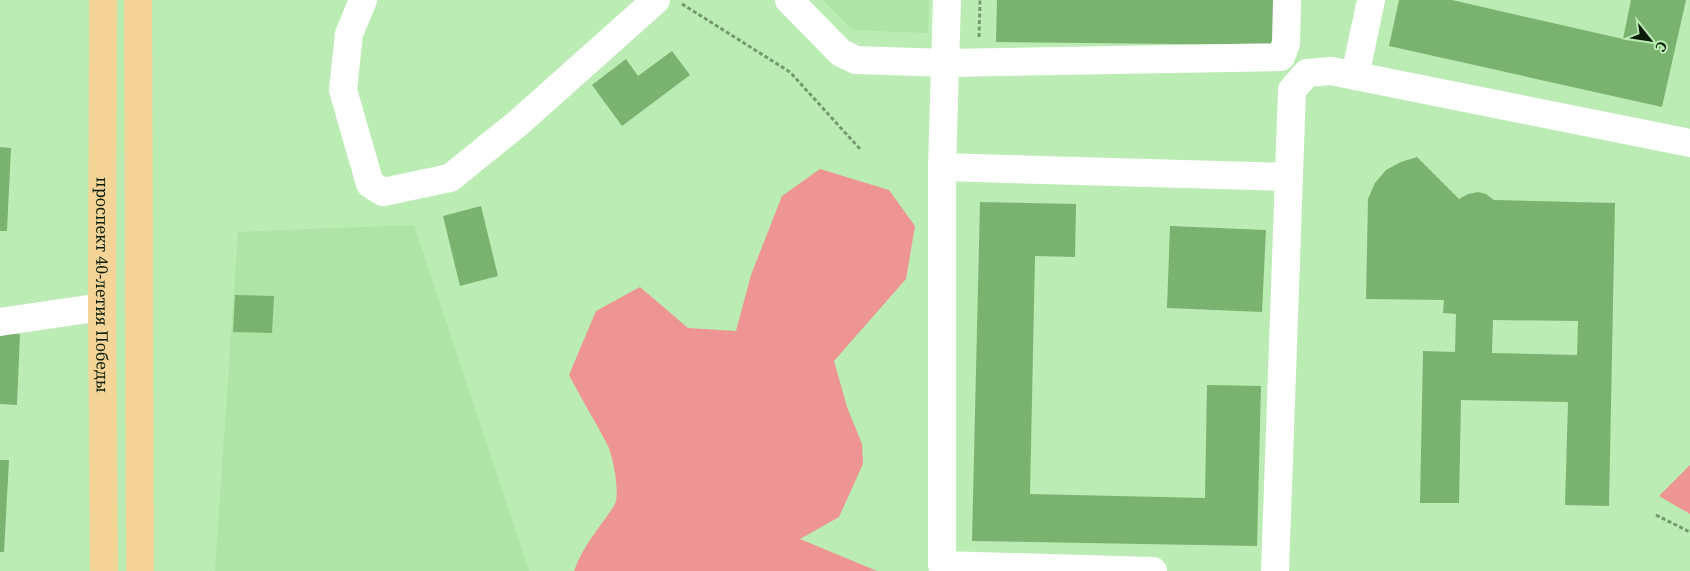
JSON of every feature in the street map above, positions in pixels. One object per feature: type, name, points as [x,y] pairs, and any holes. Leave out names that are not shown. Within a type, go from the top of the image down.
[{"type":"main road","name":"проспект 40-летия Победы","points":[[103,0],[102,307],[104,571]]},
{"type":"main road","points":[[138,0],[140,571]]},
{"type":"lane","points":[[363,0],[349,34],[343,90],[370,184],[383,192],[450,178],[516,124],[656,0]]},
{"type":"lane","points":[[789,0],[841,53],[856,60],[945,63],[1281,57],[1286,43],[1287,0]]},
{"type":"lane","points":[[947,0],[942,167],[942,565],[1154,571]]},
{"type":"lane","points":[[1355,76],[1371,0]]},
{"type":"lane","points":[[1275,571],[1292,90],[1307,73],[1331,71],[1690,143]]},
{"type":"lane","points":[[942,167],[1288,177]]},
{"type":"lane","points":[[0,322],[102,307]]},
{"type":"path","points":[[675,0],[790,72],[860,149]]},
{"type":"path","points":[[1656,514],[1690,532]]},
{"type":"shaded area","points":[[823,0],[929,0],[928,33],[853,30]]},
{"type":"shaded area","points":[[820,169],[889,190],[915,226],[906,279],[834,361],[847,407],[862,444],[863,464],[839,517],[800,539],[877,571],[574,571],[587,545],[614,506],[617,494],[614,467],[608,446],[569,375],[596,311],[640,287],[688,328],[736,331],[751,275],[782,196]]},
{"type":"shaded area","points":[[414,225],[529,571],[215,571],[238,232]]},
{"type":"shaded area","points":[[1690,465],[1690,514],[1659,496]]},
{"type":"building","points":[[997,0],[1277,0],[1276,45],[996,42]]},
{"type":"building","points":[[1399,0],[1452,0],[1623,39],[1631,0],[1686,0],[1662,107],[1389,46]]},
{"type":"building","points":[[672,51],[690,75],[622,126],[592,85],[626,59],[638,76]]},
{"type":"building","points":[[0,147],[11,148],[7,231],[0,231]]},
{"type":"building","points":[[1417,157],[1459,199],[1468,194],[1478,192],[1486,194],[1494,200],[1615,203],[1609,506],[1565,505],[1568,402],[1461,400],[1459,503],[1420,503],[1423,351],[1455,352],[1456,314],[1443,313],[1444,300],[1366,299],[1368,199],[1375,183],[1386,170],[1401,162]],"holes":[[[1493,320],[1578,321],[1577,355],[1492,353]]]},
{"type":"building","points":[[980,202],[1076,204],[1075,257],[1035,256],[1030,494],[1205,498],[1207,385],[1261,386],[1257,546],[972,541]]},
{"type":"building","points":[[481,206],[498,276],[460,286],[443,216]]},
{"type":"building","points":[[1170,226],[1266,230],[1262,312],[1167,308]]},
{"type":"building","points":[[235,295],[274,296],[272,333],[233,332]]},
{"type":"building","points":[[0,333],[20,334],[17,405],[0,404]]},
{"type":"building","points":[[0,460],[9,460],[4,552],[0,552]]}]
